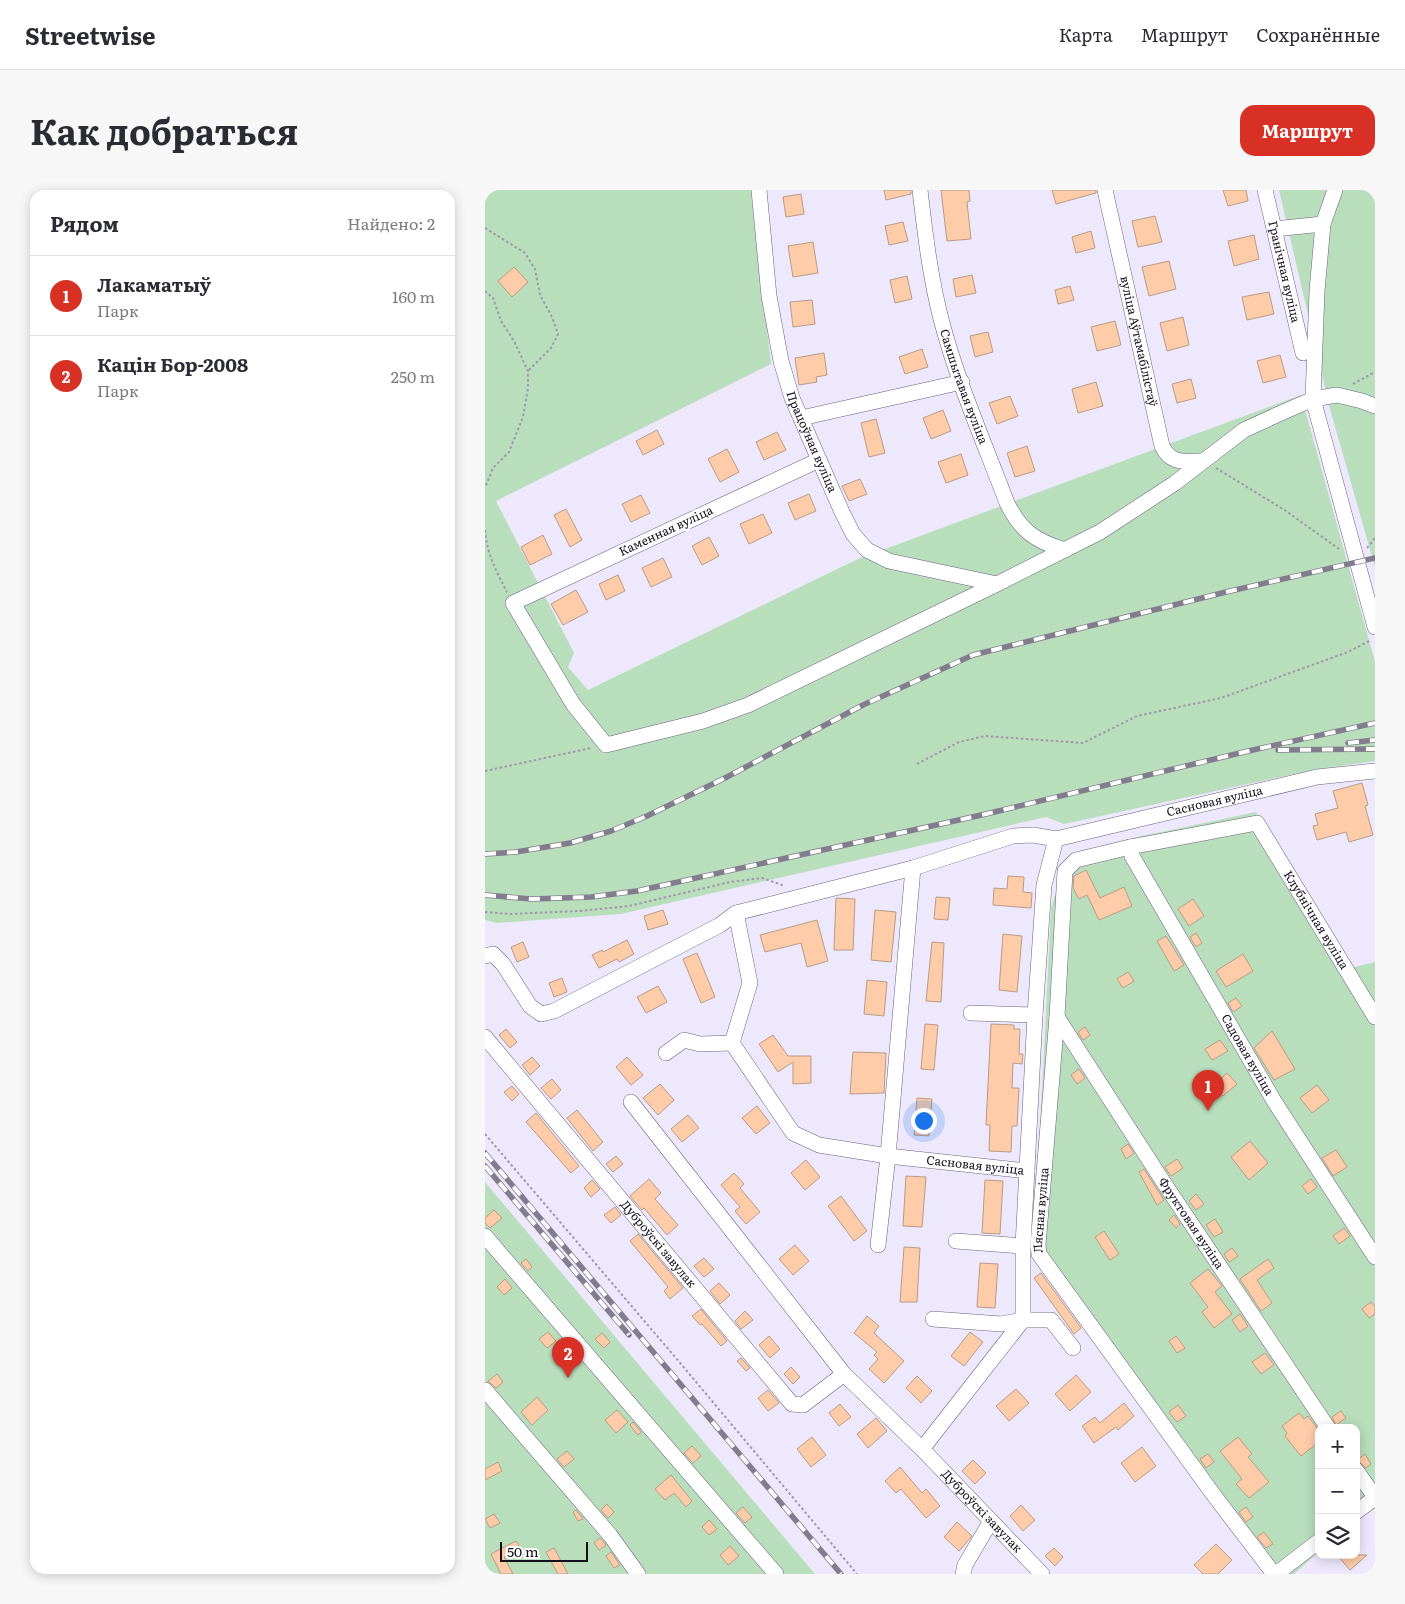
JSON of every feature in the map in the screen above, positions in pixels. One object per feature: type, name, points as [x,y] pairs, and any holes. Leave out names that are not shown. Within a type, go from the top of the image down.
[{"type":"street","name":"Працоўная вуліца","points":[[759,190],[769,296],[776,340],[786,380],[847,524],[867,550],[889,560],[997,584]]},
{"type":"street","name":"Самшытавая вуліца","points":[[920,190],[929,261],[941,319],[962,382],[1007,502],[1014,518],[1037,540],[1065,550]]},
{"type":"street","name":"вуліца Аўтамабілістаў","points":[[1105,190],[1162,446],[1168,456],[1178,461],[1203,460]]},
{"type":"street","name":"Гранічная вуліца","points":[[1265,190],[1303,353]]},
{"type":"street","points":[[1335,190],[1323,224],[1317,291],[1313,399],[1375,627]]},
{"type":"street","points":[[1274,229],[1323,224]]},
{"type":"street","points":[[801,418],[962,382]]},
{"type":"street","points":[[513,602],[573,704],[606,745],[703,721],[747,705],[997,584],[1100,532],[1175,483],[1244,430],[1313,399],[1337,395],[1375,406]]},
{"type":"street","name":"Каменная вуліца","points":[[513,602],[819,460]]},
{"type":"street","name":"Сасновая вуліца","points":[[736,912],[913,868],[1013,836],[1033,835],[1057,839],[1317,778],[1375,771]]},
{"type":"street","name":"Лясная вуліца","points":[[1257,823],[1130,846],[1076,860],[1065,871],[1057,1017],[1038,1244],[1039,1254],[1213,1494],[1275,1574]]},
{"type":"street","name":"Клубнічная вуліца","points":[[1257,823],[1375,1017]]},
{"type":"street","name":"Сасновая вуліца","points":[[732,1043],[793,1133],[819,1145],[889,1156],[1027,1171],[1044,885],[1057,839]]},
{"type":"street","name":"Садовая вуліца","points":[[1130,846],[1132,856],[1274,1102],[1375,1257]]},
{"type":"street","points":[[878,1245],[889,1156],[913,868]]},
{"type":"street","points":[[485,956],[493,954],[503,964],[530,1006],[541,1014],[554,1011],[712,930],[736,912],[750,983],[732,1043],[700,1044],[684,1040],[666,1053]]},
{"type":"street","points":[[971,1013],[1035,1015]]},
{"type":"street","name":"Фруктовая вуліца","points":[[1057,1017],[1164,1183],[1325,1424]]},
{"type":"street","name":"Дуброўскі завулак","points":[[485,1037],[792,1404],[803,1405],[844,1374]]},
{"type":"street","name":"Дуброўскі завулак","points":[[631,1102],[844,1374],[921,1449],[1042,1574]]},
{"type":"street","points":[[921,1449],[1023,1320],[1023,1246],[1027,1171]]},
{"type":"street","points":[[485,1236],[776,1574]]},
{"type":"street","points":[[956,1241],[1023,1246]]},
{"type":"street","points":[[933,1319],[1001,1324],[1023,1320],[1051,1320],[1073,1348]]},
{"type":"street","points":[[485,1390],[609,1535],[638,1574]]},
{"type":"street","points":[[1360,1476],[1375,1498],[1360,1509]]},
{"type":"street","points":[[963,1574],[965,1565],[991,1521]]},
{"type":"street","points":[[1275,1574],[1315,1544]]},
{"type":"path","points":[[485,228],[525,253],[535,269],[540,295],[552,316],[558,334],[551,348],[529,371]]},
{"type":"path","points":[[485,291],[493,298],[501,321],[514,341],[529,371],[523,417],[509,452],[493,468],[485,488]]},
{"type":"path","points":[[1337,395],[1375,372]]},
{"type":"path","points":[[1203,460],[1285,511],[1356,562],[1375,538]]},
{"type":"path","points":[[485,530],[486,544],[492,564],[513,602]]},
{"type":"path","points":[[917,764],[959,742],[985,736],[1083,743],[1137,716],[1221,698],[1348,652],[1375,638]]},
{"type":"path","points":[[485,771],[606,745]]},
{"type":"path","points":[[485,775],[490,770]]},
{"type":"path","points":[[485,912],[510,914],[579,911],[629,906],[729,882],[762,878],[807,895]]},
{"type":"path","points":[[485,1134],[857,1574]]},
{"type":"green space","points":[[485,190],[751,190],[771,364],[496,501],[574,653],[568,667],[588,690],[858,559],[1301,395],[1375,662],[1375,761],[1312,770],[1064,824],[1046,817],[621,914],[497,923],[485,920]]},
{"type":"green space","points":[[1279,190],[1375,190],[1375,567],[1330,409]]},
{"type":"green space","points":[[1256,812],[1351,968],[1375,962],[1375,1504],[1360,1517],[1360,1424],[1315,1424],[1315,1556],[1294,1574],[1269,1574],[1034,1253],[1051,909],[1066,858],[1128,839]]},
{"type":"green space","points":[[485,1182],[815,1574],[485,1574]]},
{"type":"building","points":[[884,190],[911,190],[911,194],[886,200]]},
{"type":"building","points":[[941,190],[969,190],[970,201],[967,202],[971,239],[947,241]]},
{"type":"building","points":[[1052,190],[1096,190],[1096,193],[1056,204]]},
{"type":"building","points":[[1223,190],[1246,190],[1248,201],[1228,206]]},
{"type":"building","points":[[801,194],[804,214],[786,217],[783,197]]},
{"type":"building","points":[[1155,216],[1162,242],[1138,247],[1132,221]]},
{"type":"building","points":[[903,222],[908,241],[889,245],[885,226]]},
{"type":"building","points":[[1091,231],[1095,248],[1076,253],[1072,237]]},
{"type":"building","points":[[1254,235],[1259,259],[1234,266],[1228,241]]},
{"type":"building","points":[[813,242],[818,273],[793,277],[788,246]]},
{"type":"building","points":[[1169,261],[1176,289],[1149,296],[1142,267]]},
{"type":"building","points":[[514,267],[528,282],[512,297],[498,281]]},
{"type":"building","points":[[972,275],[976,293],[956,297],[953,279]]},
{"type":"building","points":[[907,276],[912,299],[895,303],[890,280]]},
{"type":"building","points":[[1070,286],[1074,300],[1058,304],[1055,290]]},
{"type":"building","points":[[1269,292],[1274,314],[1247,320],[1242,297]]},
{"type":"building","points":[[812,300],[815,324],[793,327],[790,302]]},
{"type":"building","points":[[1183,317],[1189,345],[1167,351],[1160,323]]},
{"type":"building","points":[[1115,321],[1121,345],[1097,351],[1091,327]]},
{"type":"building","points":[[988,332],[993,352],[975,357],[970,336]]},
{"type":"building","points":[[922,349],[928,367],[905,374],[899,357]]},
{"type":"building","points":[[824,353],[827,375],[816,377],[817,382],[799,385],[795,358]]},
{"type":"building","points":[[1280,355],[1286,377],[1263,383],[1257,361]]},
{"type":"building","points":[[1191,379],[1196,398],[1177,403],[1172,384]]},
{"type":"building","points":[[1096,382],[1103,406],[1078,413],[1072,389]]},
{"type":"building","points":[[1010,396],[1018,416],[997,424],[989,403]]},
{"type":"building","points":[[943,410],[951,431],[931,439],[923,418]]},
{"type":"building","points":[[876,419],[885,453],[869,457],[861,423]]},
{"type":"building","points":[[657,430],[664,444],[643,455],[636,441]]},
{"type":"building","points":[[777,432],[786,450],[764,460],[756,442]]},
{"type":"building","points":[[1027,446],[1035,471],[1015,477],[1007,453]]},
{"type":"building","points":[[727,449],[739,472],[720,482],[708,459]]},
{"type":"building","points":[[961,454],[968,475],[946,483],[938,462]]},
{"type":"building","points":[[860,479],[867,494],[849,501],[842,486]]},
{"type":"building","points":[[809,494],[816,511],[795,520],[788,503]]},
{"type":"building","points":[[641,495],[650,513],[631,522],[622,504]]},
{"type":"building","points":[[566,509],[582,540],[570,547],[554,515]]},
{"type":"building","points":[[763,514],[772,533],[749,544],[740,524]]},
{"type":"building","points":[[543,535],[552,554],[530,565],[521,547]]},
{"type":"building","points":[[709,537],[719,556],[702,565],[692,546]]},
{"type":"building","points":[[663,558],[672,577],[651,587],[642,568]]},
{"type":"building","points":[[618,575],[625,591],[606,600],[599,584]]},
{"type":"building","points":[[576,590],[588,612],[563,625],[551,604]]},
{"type":"building","points":[[1362,783],[1368,805],[1365,806],[1373,835],[1349,842],[1346,832],[1317,840],[1313,826],[1318,825],[1315,814],[1338,808],[1333,791]]},
{"type":"building","points":[[1086,870],[1100,898],[1124,887],[1132,906],[1099,920],[1087,895],[1079,899],[1073,888],[1074,876]]},
{"type":"building","points":[[1008,876],[1024,877],[1023,892],[1032,893],[1031,908],[993,905],[994,888],[1007,889]]},
{"type":"building","points":[[936,897],[950,898],[948,920],[934,919]]},
{"type":"building","points":[[836,898],[855,899],[853,950],[834,950]]},
{"type":"building","points":[[1193,899],[1204,916],[1189,926],[1178,909]]},
{"type":"building","points":[[663,910],[668,924],[648,930],[644,916]]},
{"type":"building","points":[[875,910],[896,912],[891,962],[871,960]]},
{"type":"building","points":[[817,920],[828,961],[807,967],[801,943],[765,952],[760,935]]},
{"type":"building","points":[[1196,933],[1202,943],[1196,947],[1190,937]]},
{"type":"building","points":[[1003,934],[1022,936],[1017,992],[999,990]]},
{"type":"building","points":[[1166,936],[1184,965],[1174,971],[1157,941]]},
{"type":"building","points":[[627,940],[634,954],[619,962],[617,959],[599,968],[592,955],[602,950],[603,952]]},
{"type":"building","points":[[523,942],[529,957],[517,962],[511,947]]},
{"type":"building","points":[[932,942],[944,943],[941,1002],[926,1001]]},
{"type":"building","points":[[697,953],[715,997],[701,1003],[683,959]]},
{"type":"building","points":[[1243,954],[1253,971],[1226,987],[1216,971]]},
{"type":"building","points":[[1128,972],[1134,981],[1123,988],[1117,979]]},
{"type":"building","points":[[562,978],[567,992],[554,997],[549,983]]},
{"type":"building","points":[[867,980],[887,982],[884,1016],[864,1014]]},
{"type":"building","points":[[658,986],[667,1002],[646,1013],[637,997]]},
{"type":"building","points":[[1236,998],[1242,1006],[1233,1012],[1228,1003]]},
{"type":"building","points":[[925,1024],[938,1025],[934,1070],[921,1069]]},
{"type":"building","points":[[991,1024],[1014,1025],[1014,1029],[1020,1029],[1019,1054],[1023,1054],[1022,1064],[1013,1063],[1012,1088],[1019,1088],[1017,1126],[1012,1126],[1011,1152],[989,1151],[990,1125],[986,1125]]},
{"type":"building","points":[[1085,1027],[1090,1035],[1083,1040],[1078,1032]]},
{"type":"building","points":[[506,1029],[517,1042],[510,1048],[499,1035]]},
{"type":"building","points":[[1272,1031],[1295,1069],[1274,1080],[1254,1048]]},
{"type":"building","points":[[773,1035],[788,1056],[811,1056],[811,1083],[793,1084],[793,1062],[778,1072],[759,1044]]},
{"type":"building","points":[[1220,1040],[1228,1051],[1212,1060],[1205,1049]]},
{"type":"building","points":[[853,1052],[886,1053],[884,1093],[850,1094]]},
{"type":"building","points":[[532,1057],[540,1066],[530,1075],[522,1065]]},
{"type":"building","points":[[627,1057],[643,1075],[631,1085],[616,1067]]},
{"type":"building","points":[[1079,1069],[1085,1078],[1077,1084],[1071,1075]]},
{"type":"building","points":[[1227,1073],[1237,1084],[1223,1096],[1213,1086]]},
{"type":"building","points":[[552,1079],[561,1090],[551,1099],[541,1088]]},
{"type":"building","points":[[660,1084],[674,1100],[658,1115],[643,1098]]},
{"type":"building","points":[[1317,1085],[1329,1100],[1312,1113],[1300,1098]]},
{"type":"building","points":[[512,1086],[519,1094],[512,1101],[504,1092]]},
{"type":"building","points":[[917,1098],[932,1099],[929,1136],[914,1135]]},
{"type":"building","points":[[757,1106],[770,1123],[756,1134],[742,1118]]},
{"type":"building","points":[[577,1110],[603,1142],[593,1151],[567,1118]]},
{"type":"building","points":[[536,1113],[579,1166],[571,1173],[526,1122]]},
{"type":"building","points":[[688,1115],[699,1128],[682,1142],[671,1129]]},
{"type":"building","points":[[1250,1141],[1268,1163],[1249,1180],[1231,1157]]},
{"type":"building","points":[[1128,1144],[1134,1153],[1126,1159],[1121,1149]]},
{"type":"building","points":[[1336,1150],[1347,1167],[1333,1176],[1322,1158]]},
{"type":"building","points":[[616,1156],[623,1164],[613,1172],[606,1164]]},
{"type":"building","points":[[1177,1159],[1183,1168],[1171,1176],[1165,1167]]},
{"type":"building","points":[[806,1160],[820,1177],[805,1190],[791,1173]]},
{"type":"building","points":[[1144,1169],[1164,1200],[1157,1205],[1139,1172]]},
{"type":"building","points":[[734,1173],[744,1184],[740,1188],[760,1212],[746,1224],[735,1211],[740,1207],[721,1185]]},
{"type":"building","points":[[906,1176],[926,1177],[922,1227],[903,1226]]},
{"type":"building","points":[[649,1179],[661,1193],[655,1199],[678,1225],[667,1235],[644,1208],[642,1210],[630,1196]]},
{"type":"building","points":[[1311,1179],[1317,1187],[1308,1194],[1302,1186]]},
{"type":"building","points":[[592,1180],[600,1189],[591,1197],[584,1188]]},
{"type":"building","points":[[985,1180],[1003,1181],[1000,1234],[982,1233]]},
{"type":"building","points":[[1196,1194],[1204,1204],[1196,1210],[1189,1201]]},
{"type":"building","points":[[841,1196],[867,1231],[854,1241],[828,1206]]},
{"type":"building","points":[[615,1207],[621,1215],[611,1223],[604,1215]]},
{"type":"building","points":[[494,1210],[502,1218],[490,1228],[485,1223],[485,1218]]},
{"type":"building","points":[[1174,1215],[1180,1224],[1176,1228],[1169,1220]]},
{"type":"building","points":[[1215,1219],[1223,1232],[1214,1237],[1206,1225]]},
{"type":"building","points":[[1344,1228],[1350,1236],[1339,1244],[1333,1236]]},
{"type":"building","points":[[1104,1231],[1119,1254],[1110,1260],[1095,1237]]},
{"type":"building","points":[[638,1234],[683,1288],[670,1299],[664,1291],[668,1287],[630,1241]]},
{"type":"building","points":[[795,1245],[809,1261],[793,1275],[779,1259]]},
{"type":"building","points":[[904,1247],[920,1248],[917,1302],[900,1302]]},
{"type":"building","points":[[1232,1248],[1238,1256],[1229,1262],[1224,1254]]},
{"type":"building","points":[[704,1258],[714,1269],[704,1277],[694,1266]]},
{"type":"building","points":[[526,1259],[532,1267],[528,1271],[521,1263]]},
{"type":"building","points":[[1268,1259],[1274,1268],[1257,1280],[1272,1303],[1261,1311],[1240,1279]]},
{"type":"building","points":[[980,1263],[998,1264],[995,1308],[977,1307]]},
{"type":"building","points":[[1208,1269],[1222,1286],[1215,1292],[1232,1314],[1214,1328],[1202,1312],[1208,1307],[1190,1283]]},
{"type":"building","points":[[1041,1273],[1081,1328],[1074,1334],[1034,1278]]},
{"type":"building","points":[[505,1279],[512,1288],[504,1295],[497,1287]]},
{"type":"building","points":[[719,1283],[730,1295],[720,1304],[710,1291]]},
{"type":"building","points":[[1371,1302],[1375,1307],[1375,1314],[1369,1318],[1362,1309]]},
{"type":"building","points":[[701,1309],[727,1341],[721,1346],[702,1324],[700,1325],[692,1316]]},
{"type":"building","points":[[745,1311],[753,1320],[741,1329],[735,1321]]},
{"type":"building","points":[[1240,1314],[1248,1326],[1240,1332],[1232,1320]]},
{"type":"building","points":[[867,1316],[879,1326],[874,1333],[904,1361],[884,1383],[869,1369],[878,1359],[874,1355],[877,1352],[854,1333]]},
{"type":"building","points":[[548,1332],[556,1341],[547,1348],[539,1339]]},
{"type":"building","points":[[970,1332],[983,1342],[964,1366],[951,1356]]},
{"type":"building","points":[[602,1333],[610,1342],[604,1348],[595,1339]]},
{"type":"building","points":[[769,1336],[780,1349],[770,1358],[759,1345]]},
{"type":"building","points":[[1176,1336],[1185,1348],[1177,1353],[1169,1341]]},
{"type":"building","points":[[1265,1353],[1274,1365],[1261,1374],[1252,1362]]},
{"type":"building","points":[[741,1358],[750,1368],[746,1371],[737,1361]]},
{"type":"building","points":[[791,1367],[800,1377],[793,1384],[784,1374]]},
{"type":"building","points":[[497,1374],[503,1382],[496,1388],[488,1381]]},
{"type":"building","points":[[1076,1375],[1091,1392],[1070,1411],[1055,1394]]},
{"type":"building","points":[[917,1376],[932,1391],[921,1403],[906,1388]]},
{"type":"building","points":[[1016,1389],[1029,1403],[1009,1421],[996,1406]]},
{"type":"building","points":[[768,1390],[779,1403],[768,1411],[758,1398]]},
{"type":"building","points":[[537,1397],[548,1410],[532,1425],[521,1412]]},
{"type":"building","points":[[1124,1403],[1134,1416],[1118,1430],[1116,1427],[1094,1443],[1082,1426],[1095,1417],[1100,1423]]},
{"type":"building","points":[[840,1404],[851,1417],[839,1426],[829,1413]]},
{"type":"building","points":[[1178,1405],[1186,1416],[1177,1422],[1169,1412]]},
{"type":"building","points":[[617,1410],[628,1422],[616,1433],[605,1420]]},
{"type":"building","points":[[1341,1411],[1346,1418],[1336,1424],[1332,1417]]},
{"type":"building","points":[[1299,1413],[1304,1419],[1308,1416],[1315,1426],[1315,1445],[1301,1456],[1285,1436],[1287,1433],[1282,1426]]},
{"type":"building","points":[[876,1418],[887,1431],[868,1448],[857,1434]]},
{"type":"building","points":[[633,1422],[641,1432],[638,1435],[630,1425]]},
{"type":"building","points":[[812,1437],[826,1455],[811,1467],[797,1449]]},
{"type":"building","points":[[1238,1437],[1252,1454],[1248,1457],[1269,1482],[1249,1498],[1236,1484],[1242,1479],[1220,1451]]},
{"type":"building","points":[[692,1446],[701,1456],[693,1463],[684,1453]]},
{"type":"building","points":[[1142,1447],[1156,1466],[1135,1482],[1121,1463]]},
{"type":"building","points":[[567,1451],[574,1459],[564,1467],[557,1459]]},
{"type":"building","points":[[1208,1454],[1214,1462],[1206,1468],[1200,1459]]},
{"type":"building","points":[[1365,1454],[1371,1464],[1366,1468],[1360,1463],[1360,1458]]},
{"type":"building","points":[[973,1460],[986,1473],[975,1484],[962,1471]]},
{"type":"building","points":[[498,1462],[502,1471],[485,1480],[485,1469]]},
{"type":"building","points":[[900,1467],[922,1493],[926,1489],[940,1506],[926,1518],[901,1489],[896,1493],[885,1481]]},
{"type":"building","points":[[671,1475],[692,1501],[686,1507],[674,1493],[665,1500],[655,1489]]},
{"type":"building","points":[[607,1504],[614,1512],[608,1518],[601,1510]]},
{"type":"building","points":[[1021,1505],[1035,1520],[1023,1531],[1010,1516]]},
{"type":"building","points":[[743,1507],[752,1517],[745,1523],[736,1513]]},
{"type":"building","points":[[1246,1507],[1253,1517],[1246,1522],[1239,1512]]},
{"type":"building","points":[[576,1510],[583,1519],[578,1521],[573,1512]]},
{"type":"building","points":[[494,1514],[500,1523],[490,1528],[485,1519]]},
{"type":"building","points":[[709,1520],[717,1529],[709,1535],[702,1527]]},
{"type":"building","points":[[957,1522],[972,1536],[959,1551],[944,1537]]},
{"type":"building","points":[[1264,1532],[1273,1544],[1266,1548],[1257,1537]]},
{"type":"building","points":[[600,1538],[606,1545],[599,1550],[594,1543]]},
{"type":"building","points":[[516,1541],[520,1548],[504,1557],[513,1574],[501,1574],[491,1554]]},
{"type":"building","points":[[1216,1544],[1232,1560],[1218,1574],[1203,1574],[1194,1565]]},
{"type":"building","points":[[730,1546],[739,1556],[728,1565],[720,1555]]},
{"type":"building","points":[[554,1548],[568,1574],[558,1574],[546,1552]]},
{"type":"building","points":[[1054,1548],[1063,1557],[1055,1566],[1045,1556]]},
{"type":"building","points":[[611,1552],[620,1565],[614,1568],[606,1556]]},
{"type":"building","points":[[1360,1555],[1367,1555],[1350,1570],[1340,1559],[1360,1559]]},
{"type":"railway","points":[[485,854],[516,852],[570,843],[611,831],[647,816],[725,778],[863,705],[973,655],[1226,592],[1375,558]]},
{"type":"railway","points":[[485,895],[532,899],[591,897],[637,891],[986,814],[1244,752],[1375,723]]},
{"type":"railway","points":[[1348,743],[1375,740]]},
{"type":"railway","points":[[1278,750],[1375,749]]},
{"type":"railway","points":[[485,1153],[841,1574]]},
{"type":"railway","points":[[485,1166],[629,1335]]},
{"type":"place","name":"Лакаматыў","points":[[1208,1111]]},
{"type":"place","name":"Кацін Бор-2008","points":[[568,1378]]}]
